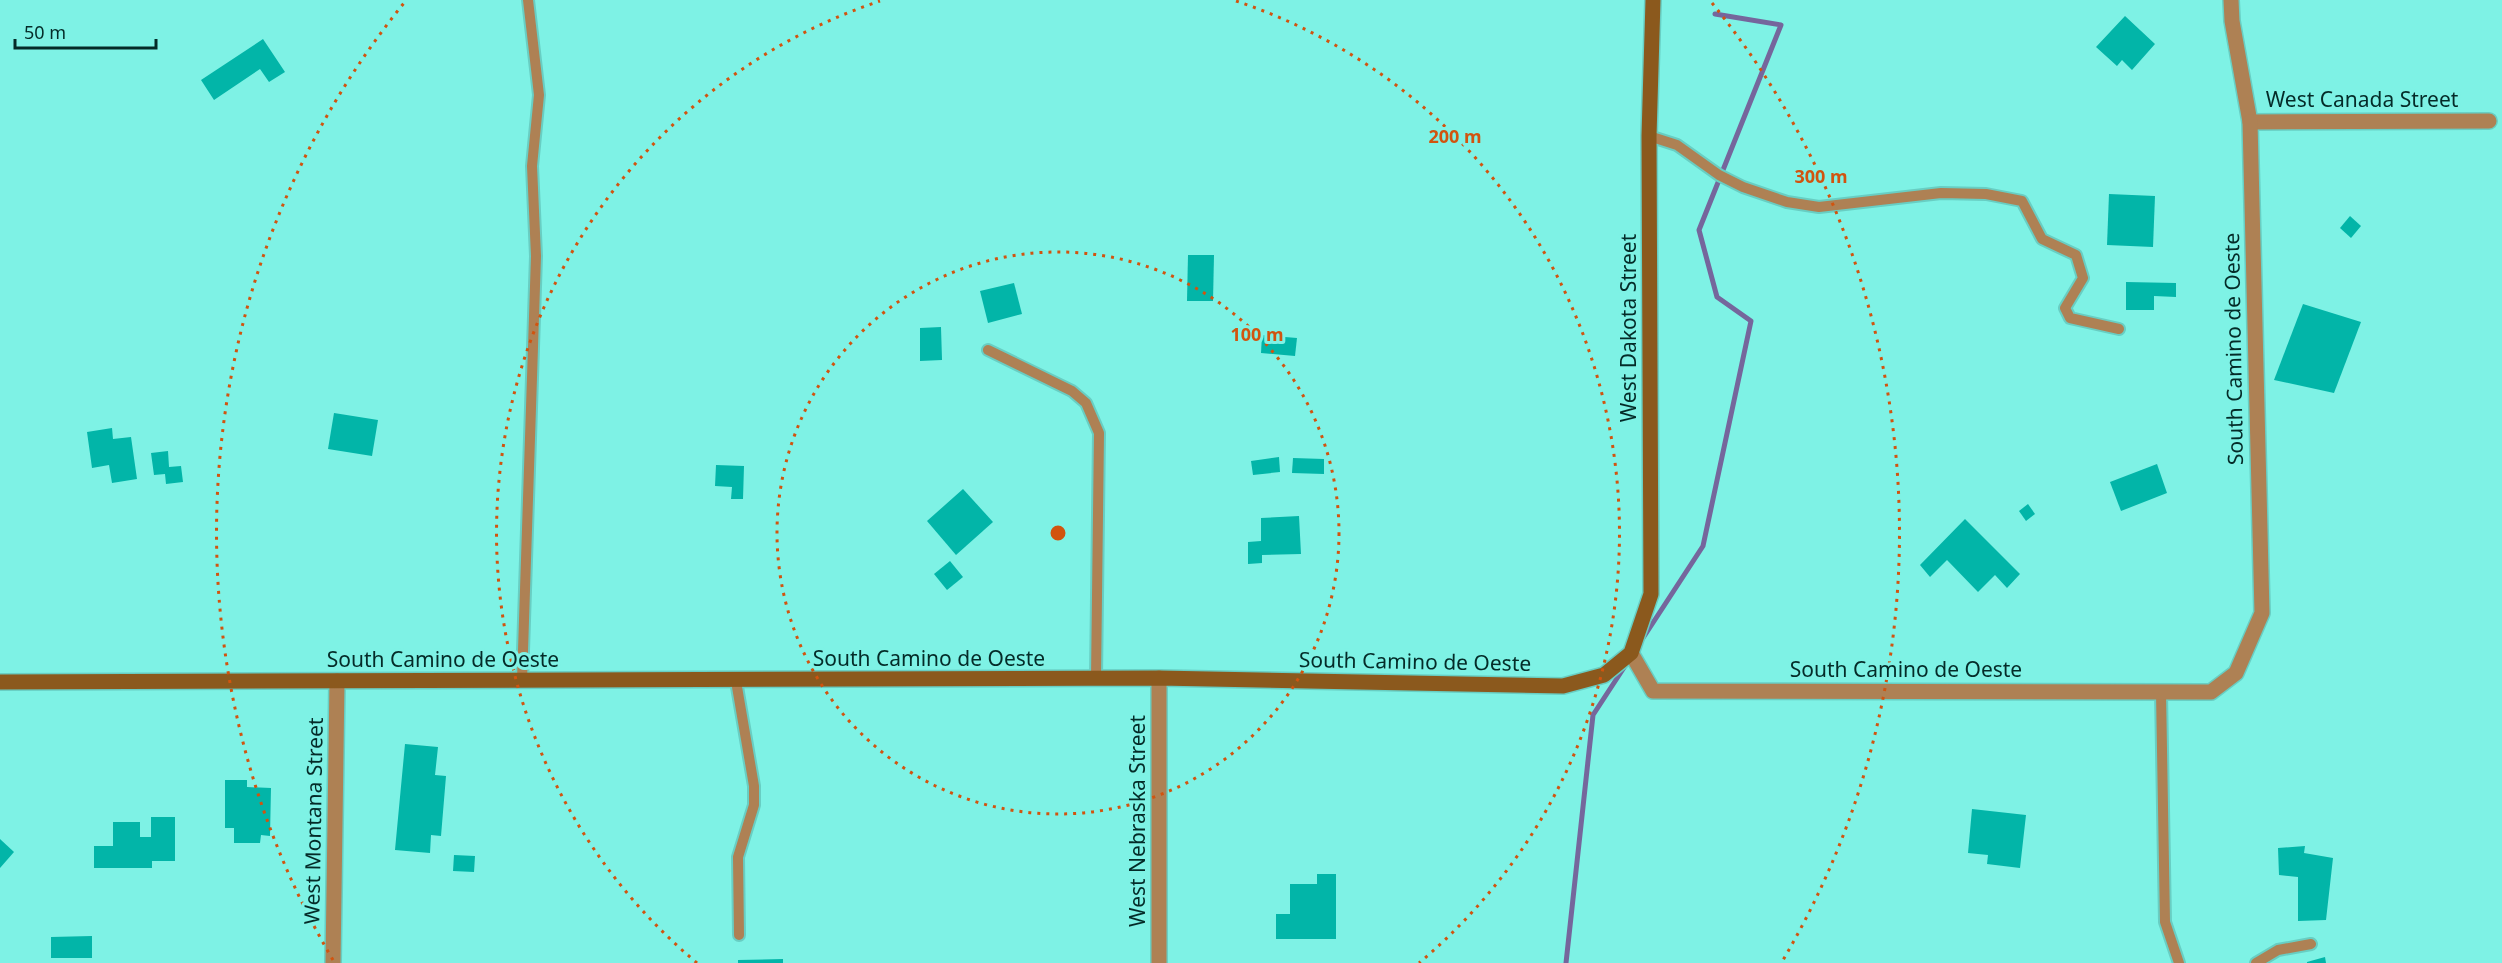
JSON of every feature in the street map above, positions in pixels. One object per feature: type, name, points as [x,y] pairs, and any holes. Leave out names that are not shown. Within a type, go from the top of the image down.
[{"type":"street","name":"West Dakota Street","points":[[1631,653],[1652,594],[1649,136],[1653,0]]},
{"type":"street","name":"West Canada Street","points":[[2232,0],[2232,21],[2250,122],[2490,121]]},
{"type":"street","name":"South Camino de Oeste","points":[[0,682],[1159,678],[1563,686],[1604,675],[1631,653],[1653,691],[2211,692],[2236,673],[2262,613],[2250,122]]},
{"type":"street","name":"West Nebraska Street","points":[[1159,678],[1159,963]]},
{"type":"street","name":"West Montana Street","points":[[333,963],[338,681]]},
{"type":"lane","points":[[522,681],[536,256],[532,166],[539,95],[528,0]]},
{"type":"lane","points":[[1649,136],[1677,145],[1719,175],[1743,187],[1787,202],[1820,207],[1941,193],[1986,194],[2022,201],[2042,239],[2076,255],[2083,278],[2065,308],[2070,318],[2119,329]]},
{"type":"lane","points":[[988,350],[1072,391],[1086,404],[1099,433],[1096,678]]},
{"type":"lane","points":[[736,681],[754,786],[754,805],[738,856],[739,935]]},
{"type":"lane","points":[[2161,692],[2165,922],[2180,963]]},
{"type":"lane","points":[[2256,963],[2278,950],[2311,944]]},
{"type":"building","points":[[2125,16],[2155,44],[2132,70],[2122,60],[2117,66],[2096,47]]},
{"type":"building","points":[[263,39],[285,72],[269,82],[260,69],[214,100],[201,80]]},
{"type":"building","points":[[2109,194],[2155,196],[2153,247],[2107,245]]},
{"type":"building","points":[[2350,216],[2361,226],[2351,238],[2340,228]]},
{"type":"building","points":[[1188,255],[1214,255],[1213,301],[1187,301]]},
{"type":"building","points":[[2126,282],[2176,283],[2176,297],[2154,296],[2154,310],[2126,310]]},
{"type":"building","points":[[1014,283],[1022,314],[988,323],[980,291]]},
{"type":"building","points":[[2303,304],[2361,322],[2334,393],[2274,380]]},
{"type":"building","points":[[941,327],[942,360],[920,361],[920,328]]},
{"type":"building","points":[[1262,335],[1297,338],[1295,356],[1261,353]]},
{"type":"building","points":[[334,413],[378,420],[372,456],[328,449]]},
{"type":"building","points":[[112,428],[113,439],[131,437],[137,479],[112,483],[109,465],[92,468],[87,432]]},
{"type":"building","points":[[168,451],[169,467],[181,466],[183,482],[166,484],[165,474],[154,475],[151,453]]},
{"type":"building","points":[[1279,457],[1280,472],[1253,475],[1251,461]]},
{"type":"building","points":[[1293,458],[1324,459],[1324,474],[1292,473]]},
{"type":"building","points":[[2157,464],[2167,493],[2121,511],[2110,482]]},
{"type":"building","points":[[716,465],[744,466],[743,499],[731,499],[732,487],[715,486]]},
{"type":"building","points":[[963,489],[993,522],[956,555],[927,521]]},
{"type":"building","points":[[2028,504],[2035,514],[2026,521],[2019,511]]},
{"type":"building","points":[[1299,516],[1301,554],[1262,555],[1262,563],[1248,564],[1248,542],[1261,541],[1261,518]]},
{"type":"building","points":[[1965,519],[2020,574],[2007,588],[1995,575],[1978,592],[1947,560],[1930,577],[1920,565]]},
{"type":"building","points":[[950,561],[963,577],[947,590],[934,574]]},
{"type":"building","points":[[405,744],[438,747],[435,775],[446,776],[441,836],[431,835],[430,853],[395,850]]},
{"type":"building","points":[[225,780],[247,780],[247,787],[271,788],[270,836],[261,835],[260,843],[234,843],[234,828],[225,828]]},
{"type":"building","points":[[1972,809],[2026,815],[2020,868],[1987,864],[1988,855],[1968,853]]},
{"type":"building","points":[[151,817],[175,817],[175,861],[152,861],[152,868],[94,868],[94,846],[113,846],[113,822],[140,822],[140,837],[151,837]]},
{"type":"building","points":[[0,839],[14,852],[0,868]]},
{"type":"building","points":[[2305,846],[2304,853],[2333,858],[2326,920],[2298,921],[2298,877],[2279,875],[2278,848]]},
{"type":"building","points":[[454,855],[475,856],[474,872],[453,871]]},
{"type":"building","points":[[1317,874],[1336,874],[1336,939],[1276,939],[1276,914],[1290,914],[1290,884],[1317,884]]},
{"type":"building","points":[[92,936],[92,958],[51,958],[51,937]]},
{"type":"building","points":[[2325,957],[2326,963],[2307,963],[2307,962]]},
{"type":"building","points":[[783,959],[783,963],[738,963],[738,960]]},
{"type":"waterway","points":[[1643,638],[1703,546],[1751,321],[1717,297],[1699,230],[1781,25],[1715,14]]},
{"type":"waterway","points":[[1566,963],[1593,715],[1625,666]]}]
